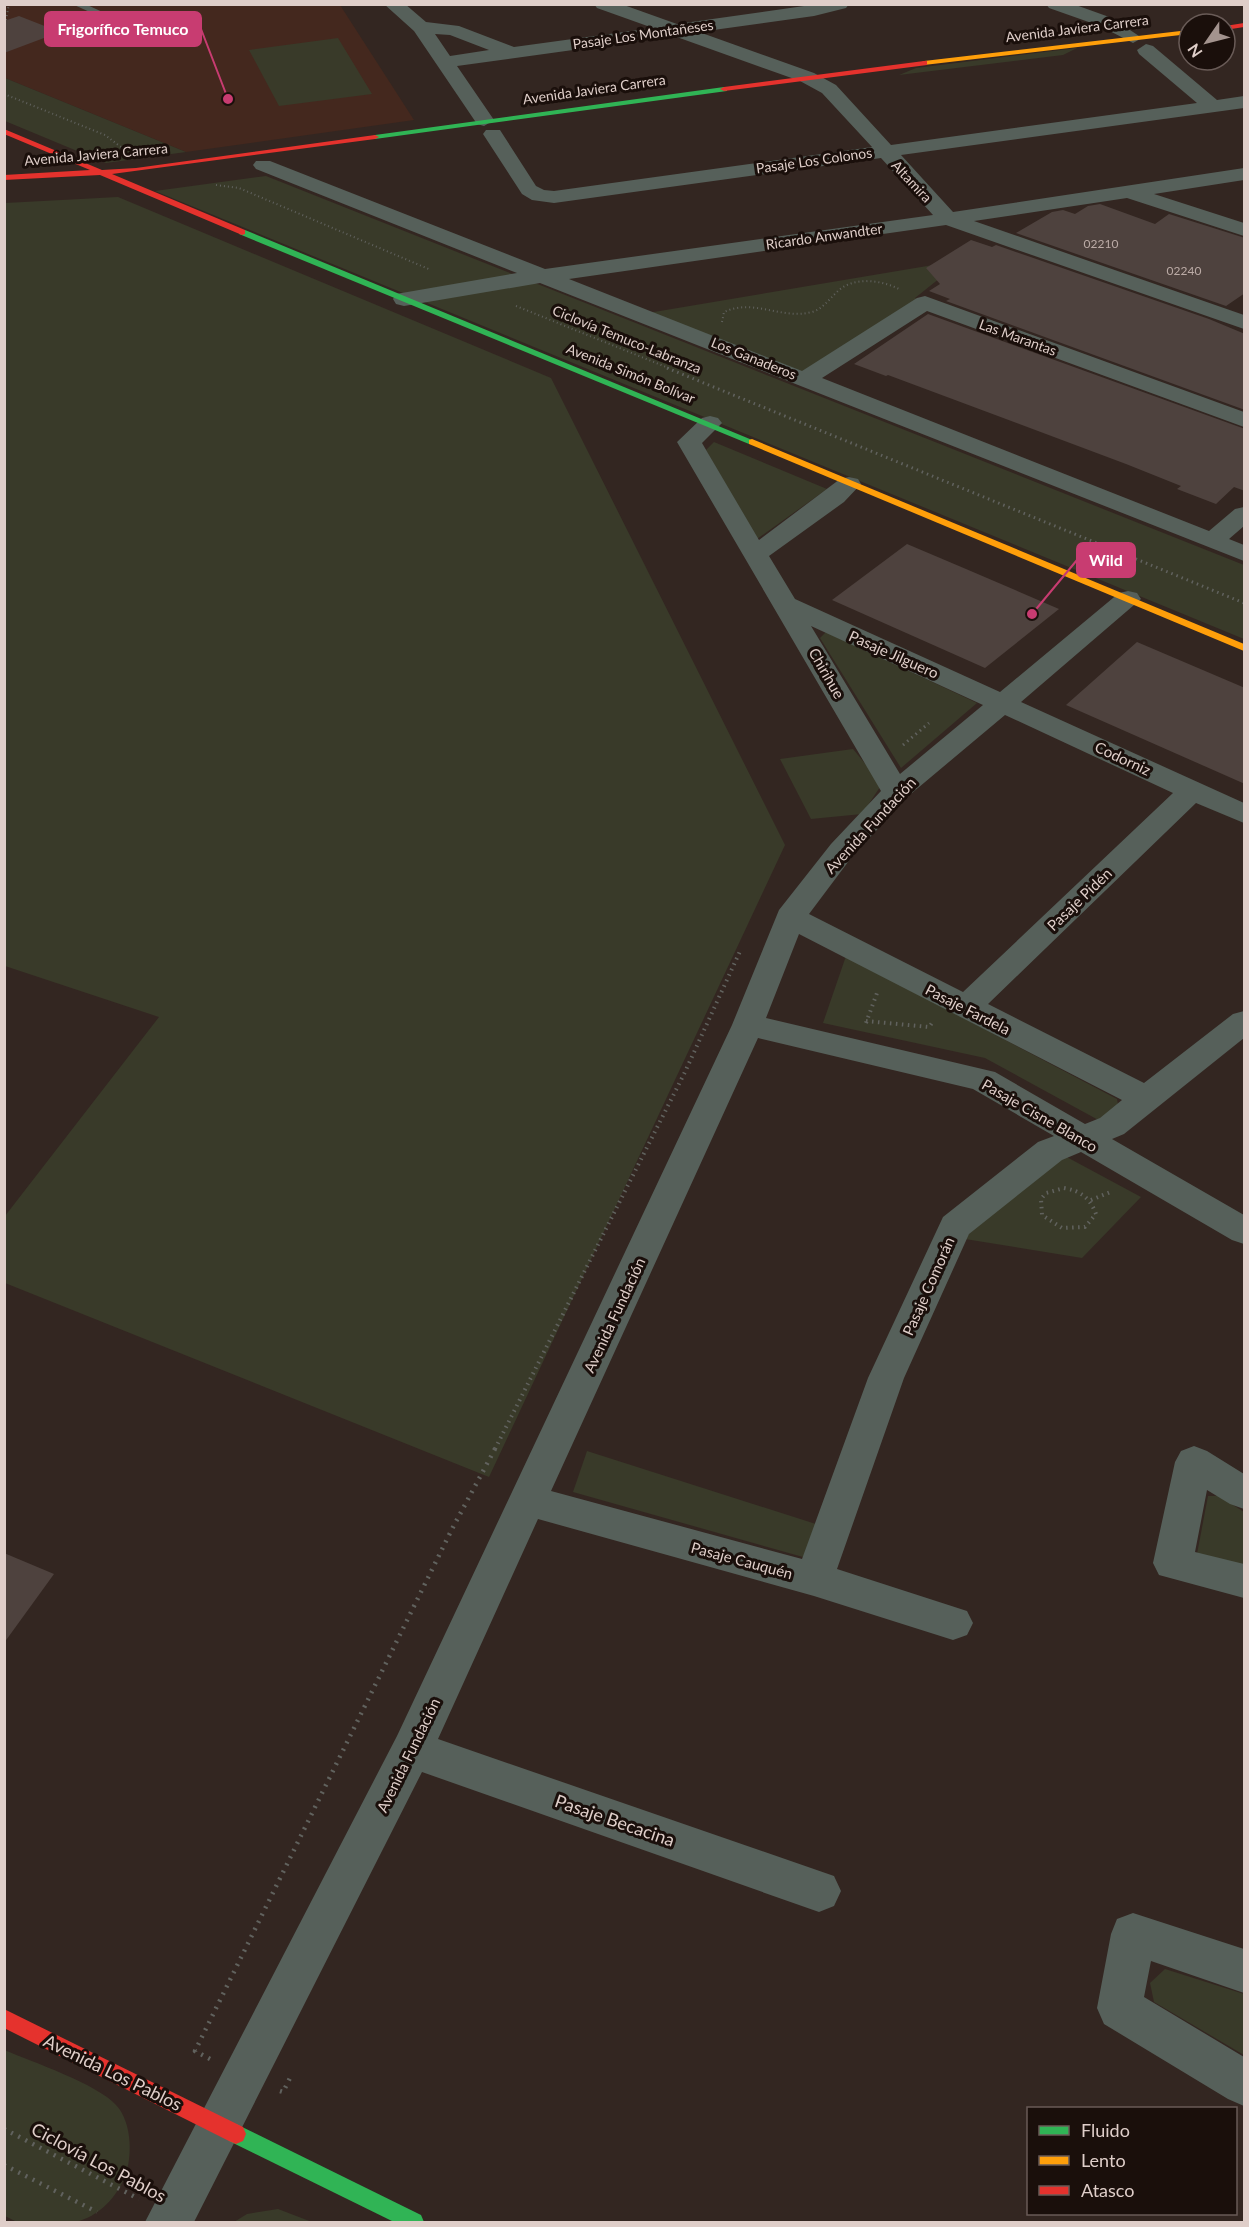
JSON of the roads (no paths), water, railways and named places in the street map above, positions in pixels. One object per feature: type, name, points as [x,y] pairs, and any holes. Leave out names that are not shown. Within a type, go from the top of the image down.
[{"type":"main road","name":"Avenida Javiera Carrera","points":[[4,178],[100,174],[292,147],[829,89],[1117,54],[1134,45],[1177,35]]},
{"type":"main road","name":"Avenida Javiera Carrera","points":[[4,190],[122,183],[262,165],[807,77],[1139,44],[1177,45]]},
{"type":"main road","name":"Avenida Simón Bolívar","points":[[4,130],[100,174],[710,423],[849,484],[1245,648]]},
{"type":"main road","points":[[262,165],[270,156],[292,147]]},
{"type":"main road","name":"Avenida Los Pablos","points":[[4,2018],[414,2223]]},
{"type":"street","points":[[393,4],[421,27],[488,127]]},
{"type":"street","name":"Altamira","points":[[603,4],[807,77],[829,89],[948,219],[1245,322]]},
{"type":"street","name":"Pasaje Los Montañeses","points":[[445,62],[814,11],[840,4]]},
{"type":"street","points":[[1055,4],[1106,22],[1139,44],[1212,106]]},
{"type":"street","points":[[421,27],[453,30],[511,52]]},
{"type":"street","name":"Pasaje Los Colonos","points":[[488,127],[529,190],[538,196],[554,197],[1245,102]]},
{"type":"street","name":"Los Ganaderos","points":[[262,165],[1245,554]]},
{"type":"street","name":"Ricardo Anwandter","points":[[404,299],[541,276],[948,219],[1245,174]]},
{"type":"street","points":[[1128,191],[1245,230]]},
{"type":"street","name":"Las Marantas","points":[[804,379],[925,303],[1245,420]]},
{"type":"street","name":"Chirihue","points":[[710,423],[689,442],[896,792]]},
{"type":"street","points":[[756,554],[849,484]]},
{"type":"street","points":[[1212,541],[1245,514]]},
{"type":"street","name":"Avenida Fundación","points":[[221,2126],[412,1749],[529,1501],[748,1025],[790,917],[841,851],[896,792],[1001,702],[1128,599]]},
{"type":"street","name":"Pasaje Jilguero","points":[[787,605],[1001,702]]},
{"type":"street","name":"Codorniz","points":[[1001,702],[1245,814]]},
{"type":"street","name":"Pasaje Pidén","points":[[965,1008],[1192,791]]},
{"type":"street","name":"Pasaje Fardela","points":[[790,917],[1147,1099]]},
{"type":"street","name":"Pasaje Comorán","points":[[814,1580],[886,1378],[955,1226],[1050,1151],[1112,1126],[1244,1023]]},
{"type":"street","name":"Pasaje Cisne Blanco","points":[[748,1025],[983,1080],[1245,1231]]},
{"type":"street","points":[[1245,1493],[1194,1462],[1173,1563],[1245,1581]]},
{"type":"street","name":"Pasaje Cauquén","points":[[529,1501],[814,1580],[953,1623]]},
{"type":"street","name":"Pasaje Becacina","points":[[412,1749],[819,1891]]},
{"type":"street","points":[[1245,1971],[1133,1934],[1120,2008],[1245,2084]]},
{"type":"street","points":[[170,2220],[221,2126]]},
{"type":"lane","points":[[76,4],[124,24]]},
{"type":"place","name":"Frigorífico Temuco","points":[[228,99]]},
{"type":"place","name":"Wild","points":[[1032,614]]}]
